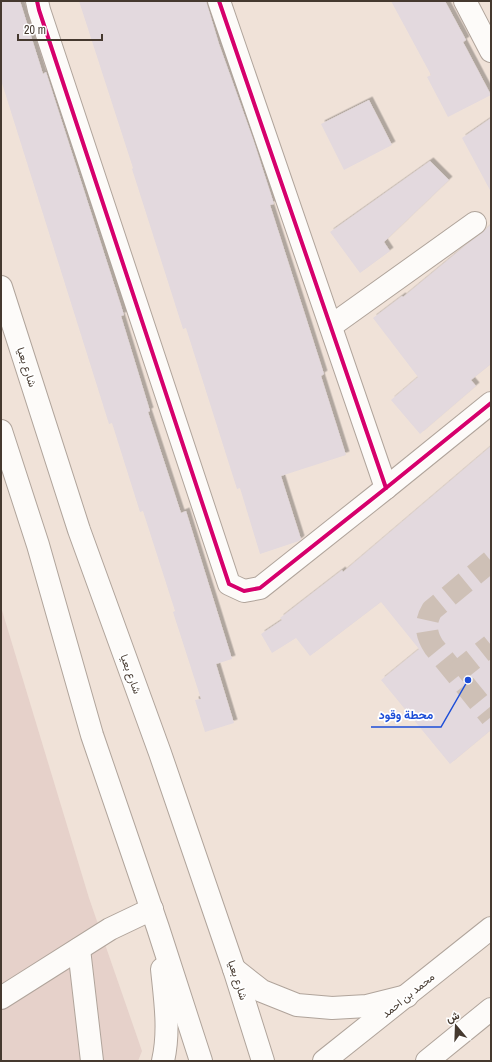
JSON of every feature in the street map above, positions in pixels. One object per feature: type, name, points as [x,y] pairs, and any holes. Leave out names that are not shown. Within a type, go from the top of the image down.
[{"type":"street","points":[[37,1],[46,33],[228,584],[244,591],[260,588],[491,403]]},
{"type":"street","points":[[219,1],[386,488]]},
{"type":"street","points":[[465,1],[491,51]]},
{"type":"street","points":[[331,326],[475,223]]},
{"type":"street","name":"شارع بعيا","points":[[1,287],[79,530],[160,753],[234,969],[263,1061]]},
{"type":"street","points":[[2,439],[38,545],[92,735],[155,918],[201,1061]]},
{"type":"street","points":[[1,998],[110,929],[155,918]]},
{"type":"street","points":[[155,918],[166,1006],[166,1048],[163,1061]]},
{"type":"street","name":"محمد بن احمد","points":[[324,1061],[491,928]]},
{"type":"street","points":[[79,949],[92,1061]]},
{"type":"street","points":[[234,969],[262,991],[297,1005],[332,1008],[367,1006],[407,996]]},
{"type":"street","points":[[427,1061],[491,1009]]},
{"type":"shaded area","points":[[1,607],[89,898],[142,1051],[138,1061],[1,1061]]},
{"type":"building","points":[[1,1],[20,1],[43,74],[46,72],[124,315],[121,316],[150,411],[148,412],[181,513],[186,511],[232,659],[216,664],[234,723],[205,732],[195,700],[201,699],[173,612],[175,611],[143,511],[140,512],[112,423],[109,424],[1,80]]},
{"type":"building","points":[[79,1],[206,1],[219,44],[253,139],[274,204],[270,205],[324,374],[321,376],[346,455],[281,476],[301,539],[299,541],[260,554],[240,488],[237,489],[186,328],[183,329]]},
{"type":"building","points":[[391,1],[445,1],[466,40],[463,42],[491,95],[448,117],[427,77],[431,75]]},
{"type":"building","points":[[369,100],[392,145],[344,170],[321,124]]},
{"type":"building","points":[[491,118],[491,192],[462,138]]},
{"type":"building","points":[[430,161],[449,180],[384,242],[390,251],[360,273],[330,232]]},
{"type":"building","points":[[491,224],[491,364],[471,380],[476,386],[420,434],[391,400],[418,377],[373,318],[402,296],[403,297]]},
{"type":"building","points":[[491,446],[491,730],[450,764],[381,680],[419,649],[381,602],[310,656],[296,638],[272,653],[261,634],[282,620],[280,618],[342,570],[343,572]]},
{"type":"tunnel","points":[[491,561],[432,610],[427,624],[429,638],[434,647],[491,717]]},
{"type":"tunnel","points":[[456,673],[491,645]]},
{"type":"cycle path","points":[[37,1],[229,584],[244,591],[260,588],[491,403]]},
{"type":"cycle path","points":[[219,1],[386,488]]},
{"type":"place","name":"محطة وقود","points":[[468,680]]}]
